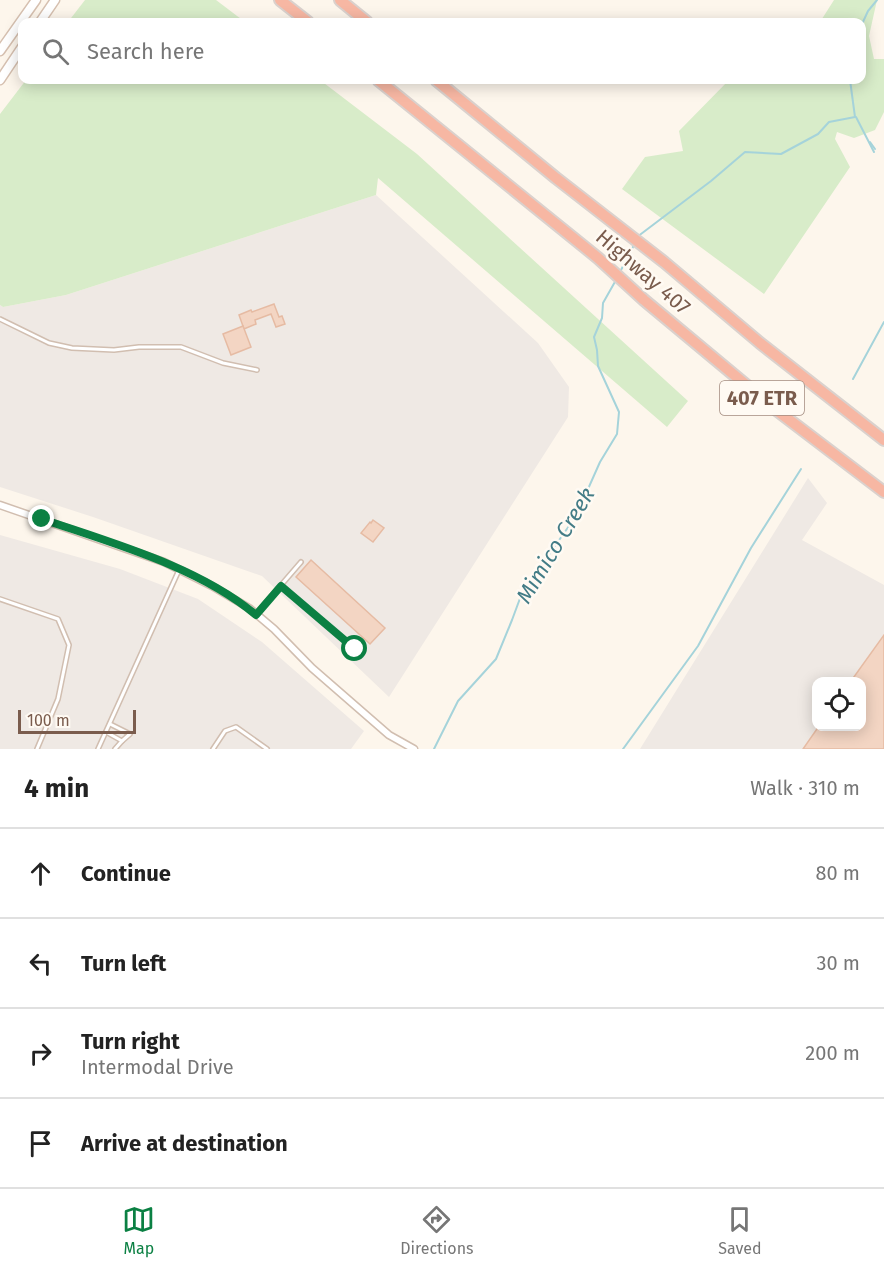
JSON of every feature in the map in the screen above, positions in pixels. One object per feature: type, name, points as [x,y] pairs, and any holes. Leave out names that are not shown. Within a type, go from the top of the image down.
[{"type":"highway","points":[[280,0],[303,18]]},
{"type":"highway","points":[[340,0],[362,18]]},
{"type":"highway","name":"Highway 407","points":[[383,84],[598,258],[644,300],[775,409],[884,492]]},
{"type":"highway","name":"Highway 407","points":[[441,84],[664,262],[760,343],[884,440]]},
{"type":"main road","points":[[23,18],[36,0]]},
{"type":"main road","points":[[43,18],[55,0]]},
{"type":"main road","points":[[0,51],[18,26]]},
{"type":"main road","points":[[0,80],[18,53]]},
{"type":"street","points":[[0,505],[164,562],[212,586],[249,608],[274,629],[312,668],[389,735],[414,749]]},
{"type":"lane","points":[[0,320],[49,343],[72,348],[114,350],[140,347],[181,347],[223,363],[257,370]]},
{"type":"lane","points":[[256,615],[301,562]]},
{"type":"lane","points":[[98,749],[180,569]]},
{"type":"lane","points":[[281,586],[355,649]]},
{"type":"lane","points":[[0,599],[58,619],[69,645],[58,699],[37,749]]},
{"type":"lane","points":[[110,724],[130,734],[115,749]]},
{"type":"lane","points":[[213,749],[225,731],[236,727],[267,749]]},
{"type":"lane","points":[[106,732],[122,741]]},
{"type":"shaded area","points":[[376,195],[538,343],[569,387],[568,417],[389,697],[262,576],[0,487],[0,305],[3,307],[66,295]]},
{"type":"shaded area","points":[[808,478],[827,503],[802,540],[884,585],[884,749],[640,749]]},
{"type":"shaded area","points":[[0,535],[120,569],[198,599],[262,642],[364,731],[351,749],[0,749]]},
{"type":"green space","points":[[85,0],[216,0],[240,18],[71,18]]},
{"type":"green space","points":[[834,0],[877,0],[869,36],[874,59],[884,59],[884,112],[875,130],[854,138],[837,132],[835,139],[850,167],[764,294],[622,189],[645,157],[683,151],[679,131],[725,84],[866,84],[866,18],[823,18]]},
{"type":"green space","points":[[23,84],[325,84],[417,154],[688,401],[667,427],[378,178],[376,195],[66,295],[3,307],[0,305],[0,114]]},
{"type":"building","points":[[274,304],[279,317],[282,316],[285,324],[276,327],[271,314],[255,320],[256,324],[244,329],[239,315]]},
{"type":"building","points":[[243,326],[251,347],[231,355],[223,334]]},
{"type":"building","points":[[373,520],[384,528],[373,542],[361,533]]},
{"type":"building","points":[[311,560],[385,628],[370,644],[296,577]]},
{"type":"building","points":[[884,635],[884,749],[803,749],[816,731],[866,731],[866,677],[854,677]]},
{"type":"waterway","name":"Mimico Creek","points":[[865,18],[877,0]]},
{"type":"waterway","name":"Mimico Creek","points":[[637,237],[745,152],[781,154],[818,134],[829,122],[855,117],[851,84]]},
{"type":"waterway","points":[[856,117],[874,152]]},
{"type":"waterway","points":[[870,142],[875,149]]},
{"type":"waterway","name":"Mimico Creek","points":[[620,272],[635,243]]},
{"type":"waterway","name":"Mimico Creek","points":[[434,749],[458,701],[496,659],[522,593],[576,516],[600,462],[617,434],[619,412],[598,366],[594,337],[602,318],[603,303],[616,280]]},
{"type":"waterway","points":[[853,379],[884,322]]},
{"type":"waterway","points":[[623,749],[698,646],[751,548],[801,469]]},
{"type":"route","points":[[42,519],[164,562],[212,586],[249,608],[256,615],[281,586],[355,649]]}]
